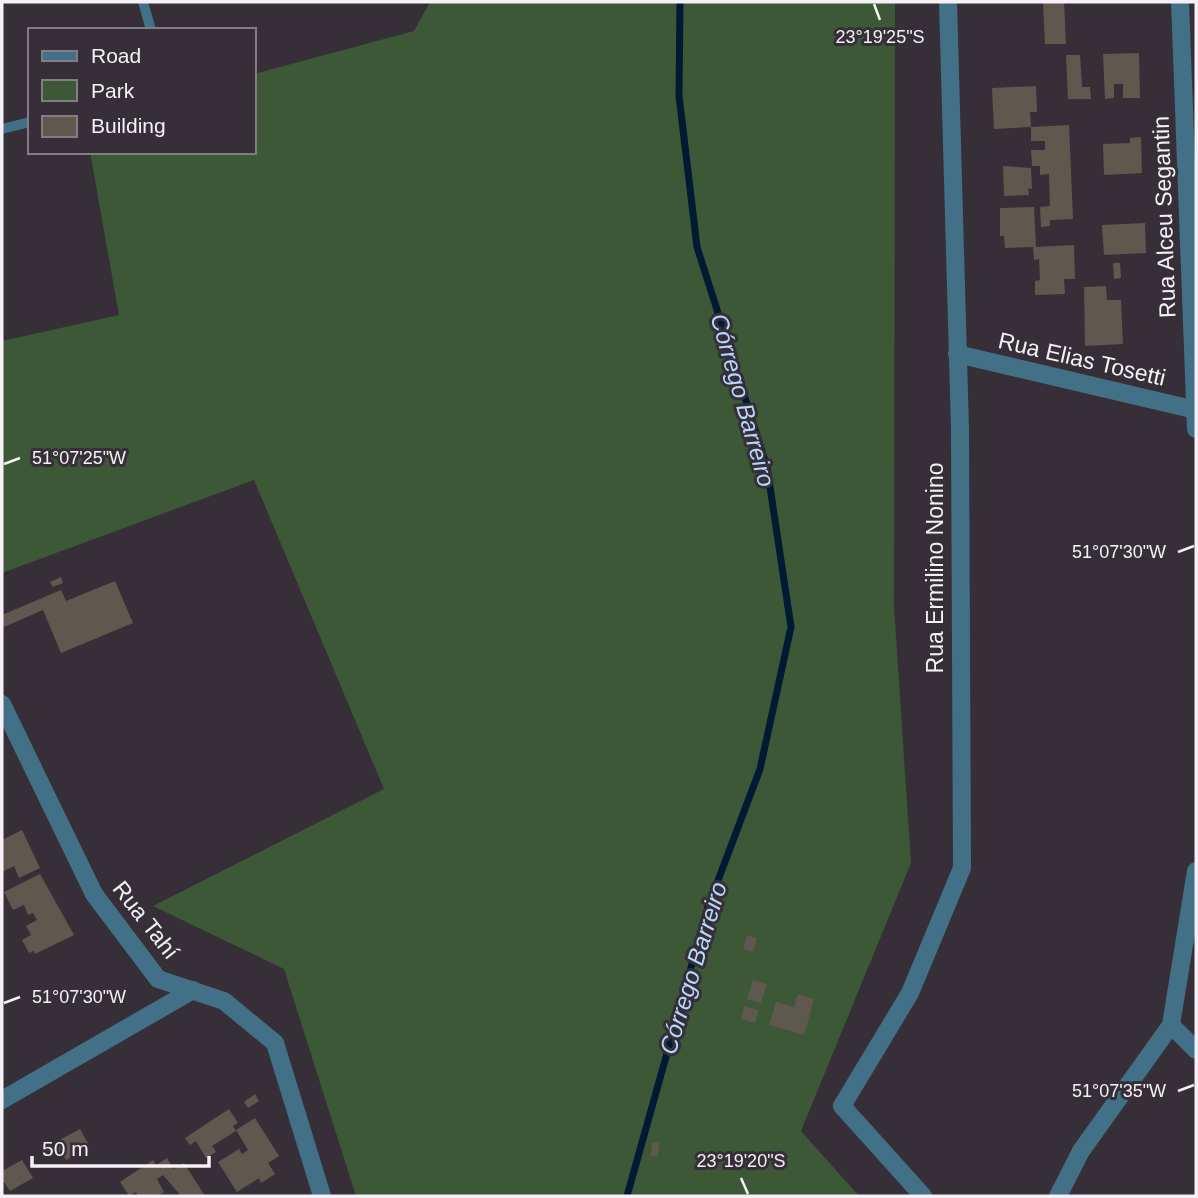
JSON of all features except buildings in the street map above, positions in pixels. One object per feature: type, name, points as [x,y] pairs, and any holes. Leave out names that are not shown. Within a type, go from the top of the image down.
[{"type":"street","name":"Rua Ermilino Nonino","points":[[923,1196],[842,1106],[910,993],[962,868],[957,354],[948,2]]},
{"type":"street","name":"Rua Alceu Segantin","points":[[1180,2],[1196,429]]},
{"type":"street","name":"Rua Elias Tosetti","points":[[957,354],[1196,410]]},
{"type":"street","name":"Rua Tahí","points":[[2,704],[94,894],[158,979],[224,1001],[275,1044],[316,1194]]},
{"type":"street","points":[[1058,1196],[1081,1151],[1171,1025],[1196,871]]},
{"type":"street","points":[[2,1100],[193,990]]},
{"type":"street","points":[[1171,1025],[1196,1050]]},
{"type":"lane","points":[[143,2],[150,28]]},
{"type":"lane","points":[[2,129],[28,122]]},
{"type":"green space","points":[[430,2],[895,2],[894,607],[911,863],[801,1131],[859,1196],[356,1196],[284,969],[153,906],[384,789],[254,480],[2,573],[2,341],[119,315],[90,154],[256,154],[256,73],[414,31]]},
{"type":"waterway","name":"Córrego Barreiro","points":[[627,1196],[708,907],[760,769],[791,627],[767,467],[697,247],[679,96],[680,2]]}]
